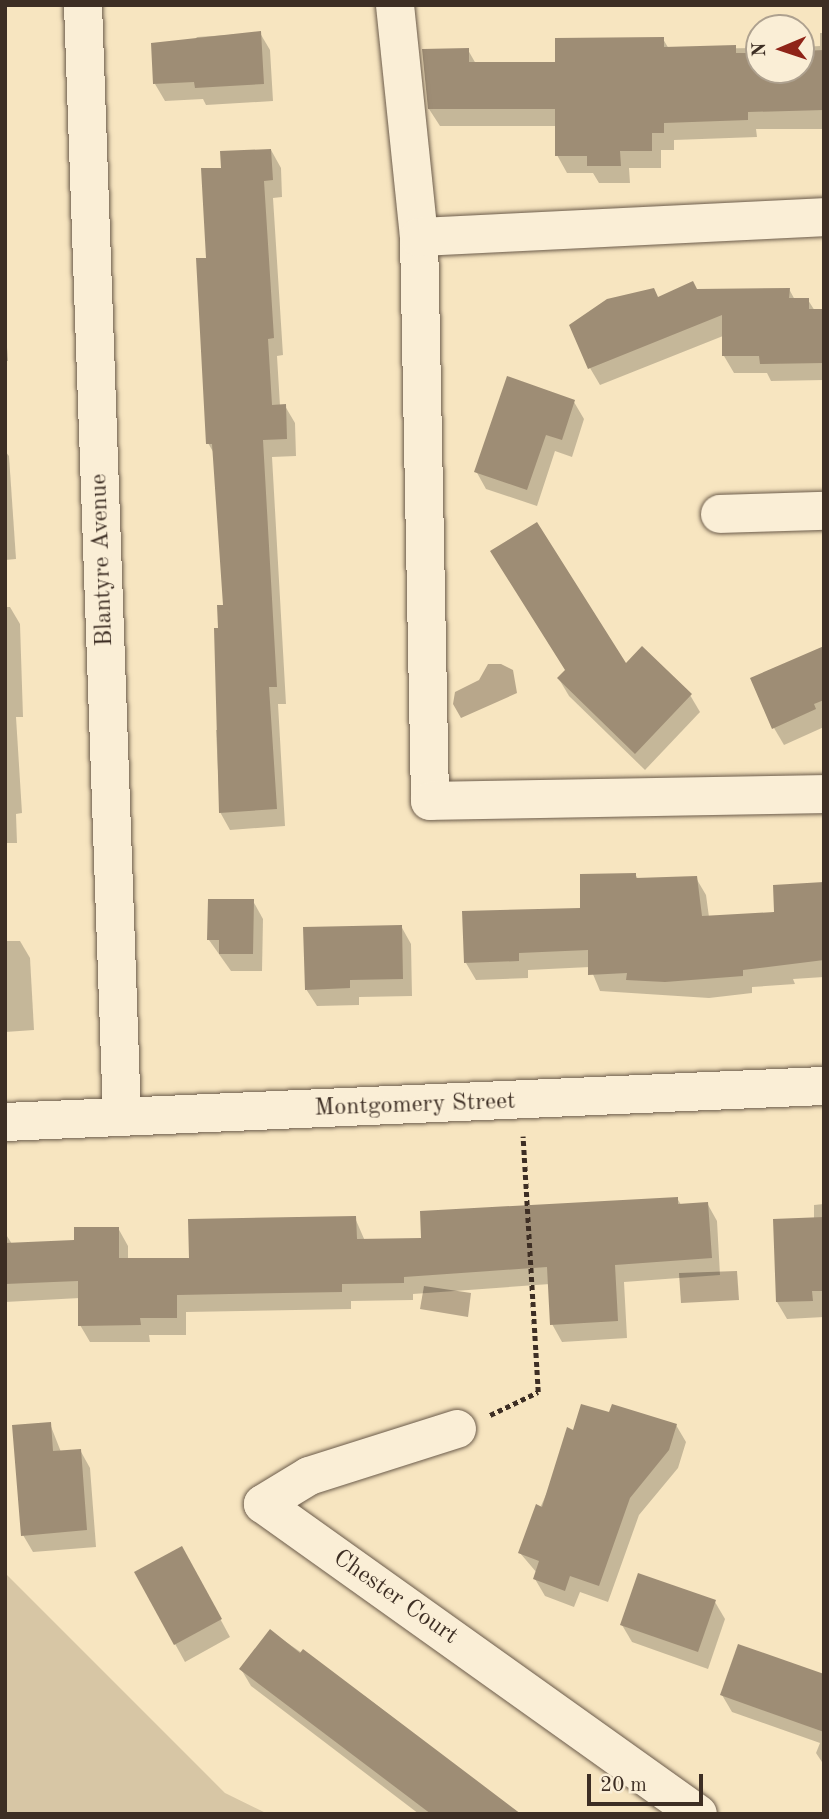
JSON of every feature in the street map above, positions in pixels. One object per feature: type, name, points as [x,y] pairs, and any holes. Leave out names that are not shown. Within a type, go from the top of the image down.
[{"type":"street","name":"Blantyre Avenue","points":[[83,5],[122,1114]]},
{"type":"street","points":[[395,5],[419,237],[429,801],[824,794]]},
{"type":"street","points":[[419,237],[824,217]]},
{"type":"street","points":[[720,514],[824,511]]},
{"type":"street","name":"Montgomery Street","points":[[5,1122],[122,1114],[521,1103],[824,1086]]},
{"type":"street","name":"Chester Court","points":[[457,1429],[309,1476],[263,1504],[698,1814]]},
{"type":"path","points":[[457,1429],[538,1392],[521,1103]]},
{"type":"shaded area","points":[[488,664],[501,664],[513,670],[517,693],[461,718],[453,704],[455,692],[479,680]]},
{"type":"shaded area","points":[[737,1271],[739,1300],[681,1303],[679,1273]]},
{"type":"shaded area","points":[[424,1286],[471,1293],[468,1317],[420,1309]]},
{"type":"shaded area","points":[[5,1573],[225,1793],[268,1814],[5,1814]]},
{"type":"building","points":[[261,31],[264,84],[195,88],[194,82],[153,84],[151,43]]},
{"type":"building","points":[[664,37],[664,47],[736,45],[736,53],[745,53],[745,84],[815,84],[815,50],[824,50],[824,110],[748,112],[748,120],[664,123],[664,133],[652,133],[652,151],[620,151],[621,166],[587,166],[587,156],[555,156],[555,109],[428,109],[422,49],[469,48],[469,62],[555,62],[555,38]]},
{"type":"building","points":[[271,149],[273,180],[264,181],[274,338],[268,339],[272,405],[286,404],[287,439],[263,440],[277,687],[269,687],[277,809],[219,813],[214,628],[218,628],[217,605],[223,605],[212,444],[206,444],[196,258],[206,258],[201,168],[221,168],[220,151]]},
{"type":"building","points":[[693,281],[697,289],[790,288],[789,298],[809,298],[809,309],[824,309],[824,363],[760,364],[759,356],[722,356],[722,315],[588,369],[569,325],[607,299],[654,288],[658,297]]},
{"type":"building","points":[[507,376],[575,400],[562,440],[546,435],[527,490],[474,472]]},
{"type":"building","points":[[537,522],[626,663],[642,646],[692,694],[635,754],[557,678],[565,670],[490,551]]},
{"type":"building","points":[[824,646],[824,700],[814,704],[816,709],[772,729],[750,678]]},
{"type":"building","points":[[636,873],[636,878],[697,876],[702,916],[774,912],[773,885],[824,882],[824,960],[743,970],[743,976],[665,982],[626,980],[627,973],[588,975],[588,950],[519,953],[519,961],[464,963],[462,911],[580,908],[580,874]]},
{"type":"building","points":[[208,899],[254,899],[253,954],[219,954],[219,940],[207,940]]},
{"type":"building","points":[[402,925],[403,979],[350,980],[350,988],[305,990],[303,927]]},
{"type":"building","points":[[678,1197],[678,1204],[708,1202],[712,1258],[615,1265],[618,1321],[550,1325],[547,1267],[404,1277],[404,1283],[342,1284],[342,1292],[177,1295],[177,1318],[140,1318],[141,1325],[78,1326],[78,1281],[5,1284],[5,1243],[74,1240],[74,1227],[119,1227],[119,1258],[189,1258],[188,1219],[356,1216],[357,1239],[421,1238],[420,1211]]},
{"type":"building","points":[[824,1217],[824,1291],[812,1291],[813,1301],[776,1302],[773,1219]]},
{"type":"building","points":[[581,1404],[609,1412],[612,1404],[677,1424],[669,1450],[630,1498],[599,1586],[570,1576],[565,1591],[533,1579],[539,1561],[518,1553],[536,1504],[542,1507],[567,1427],[573,1430]]},
{"type":"building","points":[[51,1422],[53,1451],[81,1449],[87,1530],[21,1536],[12,1425]]},
{"type":"building","points":[[182,1546],[222,1619],[174,1645],[134,1572]]},
{"type":"building","points":[[638,1573],[716,1600],[698,1652],[620,1625]]},
{"type":"building","points":[[270,1629],[300,1653],[303,1649],[521,1814],[431,1814],[239,1669]]},
{"type":"building","points":[[738,1644],[824,1674],[824,1732],[720,1695]]}]
